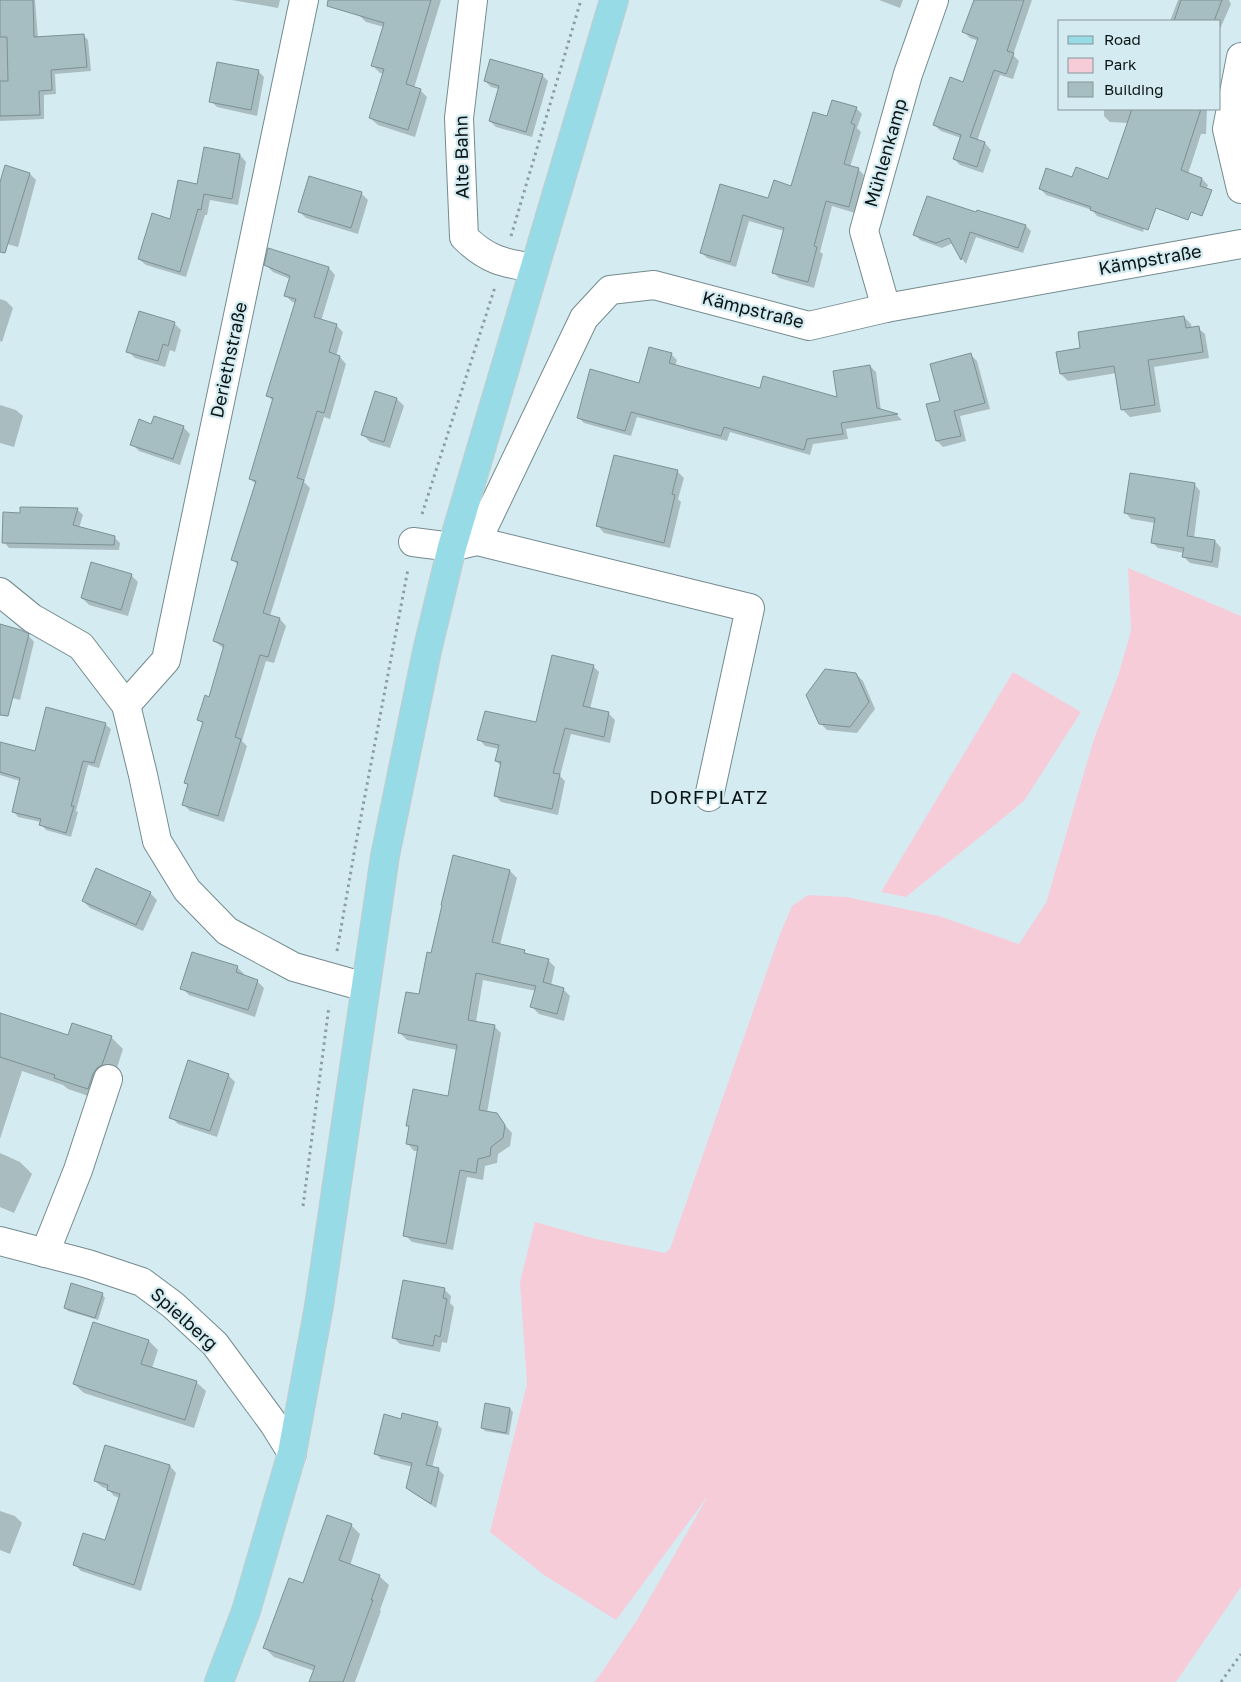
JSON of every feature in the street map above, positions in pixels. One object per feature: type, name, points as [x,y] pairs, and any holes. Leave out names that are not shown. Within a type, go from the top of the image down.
[{"type":"main road","points":[[219,1682],[246,1611],[292,1453],[319,1306],[385,856],[426,651],[465,544],[534,268],[614,0]]},
{"type":"street","name":"Deriethstraße","points":[[126,705],[166,660],[304,0]]},
{"type":"street","name":"Alte Bahn","points":[[474,0],[459,118],[464,237],[476,249],[503,263],[534,268]]},
{"type":"street","name":"Mühlenkamp","points":[[886,308],[864,231],[908,74],[934,0]]},
{"type":"street","points":[[1241,57],[1227,129],[1241,189]]},
{"type":"street","name":"Kämpstraße","points":[[465,544],[584,318],[610,290],[654,285],[809,326],[886,308],[1241,244]]},
{"type":"street","points":[[413,542],[465,544],[750,608],[709,797]]},
{"type":"street","points":[[0,592],[32,618],[81,646],[126,705],[157,841],[187,890],[227,930],[294,967],[365,987]]},
{"type":"street","points":[[44,1253],[78,1170],[108,1079]]},
{"type":"street","name":"Spielberg","points":[[0,1241],[88,1264],[142,1282],[173,1305],[215,1344],[274,1424],[292,1453]]},
{"type":"path","points":[[1221,1682],[1241,1654]]},
{"type":"green space","points":[[1128,568],[1241,616],[1241,1587],[1176,1682],[595,1682],[637,1620],[708,1496],[616,1620],[544,1575],[490,1532],[527,1384],[520,1282],[535,1222],[596,1239],[665,1253],[670,1249],[780,934],[792,906],[808,895],[846,897],[939,916],[1019,944],[1046,903],[1094,739],[1118,676],[1131,631]]},
{"type":"green space","points":[[1013,672],[1081,712],[1024,801],[906,897],[881,892]]},
{"type":"building","points":[[0,0],[33,0],[34,37],[84,34],[87,67],[51,70],[52,90],[39,91],[40,115],[0,116],[0,81],[8,81],[7,37],[0,37]]},
{"type":"building","points":[[328,0],[431,0],[406,84],[421,89],[408,130],[369,118],[384,69],[371,66],[384,23],[327,6]]},
{"type":"building","points":[[974,0],[1024,0],[1007,51],[1014,53],[1006,74],[994,70],[970,137],[985,142],[977,167],[953,159],[961,135],[933,125],[950,77],[963,82],[978,38],[962,32]]},
{"type":"building","points":[[1181,0],[1222,0],[1214,20],[1174,20]]},
{"type":"building","points":[[490,59],[543,74],[526,132],[489,121],[499,86],[484,81]]},
{"type":"building","points":[[217,62],[259,70],[251,110],[209,102]]},
{"type":"building","points":[[832,100],[857,107],[851,123],[855,125],[844,164],[859,168],[849,207],[826,201],[814,246],[817,247],[808,282],[772,273],[784,228],[743,215],[730,262],[700,253],[720,184],[768,198],[774,180],[791,186],[813,112],[827,116]]},
{"type":"building","points":[[1132,110],[1201,110],[1181,170],[1202,178],[1200,186],[1212,190],[1202,216],[1191,212],[1188,220],[1156,208],[1148,230],[1090,210],[1091,207],[1039,189],[1046,168],[1072,177],[1076,167],[1108,179]]},
{"type":"building","points":[[204,147],[240,154],[232,199],[204,194],[201,210],[198,209],[180,272],[138,259],[152,213],[170,219],[178,180],[197,184]]},
{"type":"building","points":[[5,165],[30,173],[5,253],[0,252],[0,182]]},
{"type":"building","points":[[309,176],[362,192],[351,228],[298,212]]},
{"type":"building","points":[[927,196],[976,212],[977,210],[1026,225],[1018,248],[970,232],[961,260],[949,238],[936,243],[913,235]]},
{"type":"building","points":[[268,248],[329,267],[314,317],[337,324],[329,352],[340,356],[324,413],[317,411],[297,478],[304,480],[263,613],[280,618],[268,657],[260,655],[235,737],[241,739],[218,816],[182,805],[188,784],[184,783],[203,722],[197,720],[205,695],[209,697],[224,645],[213,641],[238,562],[231,560],[256,481],[249,479],[273,398],[266,396],[296,299],[284,296],[290,276],[264,265]]},
{"type":"building","points":[[139,311],[175,322],[168,346],[163,344],[158,361],[126,352]]},
{"type":"building","points":[[1184,316],[1186,328],[1199,326],[1203,352],[1148,360],[1155,405],[1121,410],[1114,366],[1060,374],[1056,352],[1080,348],[1078,332]]},
{"type":"building","points":[[649,347],[672,353],[669,363],[760,388],[763,376],[837,397],[833,371],[870,365],[877,408],[898,414],[841,423],[843,434],[807,439],[804,450],[724,427],[721,436],[631,412],[625,431],[577,418],[590,369],[639,383]]},
{"type":"building","points":[[971,353],[985,403],[954,411],[961,436],[936,441],[926,404],[940,401],[930,364]]},
{"type":"building","points":[[375,391],[397,398],[384,442],[361,435]]},
{"type":"building","points":[[154,416],[184,426],[173,459],[130,445],[139,419],[151,424]]},
{"type":"building","points":[[614,455],[678,470],[672,494],[675,495],[664,543],[596,526]]},
{"type":"building","points":[[1130,473],[1195,483],[1187,536],[1215,540],[1212,562],[1182,557],[1184,548],[1151,543],[1155,518],[1124,513]]},
{"type":"building","points":[[20,507],[78,508],[73,525],[115,536],[114,545],[2,543],[3,512],[20,513]]},
{"type":"building","points":[[91,562],[132,574],[121,610],[81,598]]},
{"type":"building","points":[[0,624],[29,634],[8,716],[0,715]]},
{"type":"building","points":[[552,655],[594,665],[583,706],[609,712],[604,737],[565,728],[553,773],[560,774],[552,809],[494,796],[501,762],[495,761],[499,745],[477,740],[485,711],[536,722]]},
{"type":"building","points":[[825,669],[856,673],[869,702],[850,727],[819,724],[806,695]]},
{"type":"building","points":[[46,707],[106,723],[94,763],[83,761],[71,806],[74,806],[66,833],[39,825],[41,819],[12,812],[20,778],[0,772],[0,742],[35,751]]},
{"type":"building","points":[[453,855],[510,870],[492,942],[525,950],[524,953],[549,959],[543,982],[564,988],[557,1014],[530,1007],[536,986],[476,973],[468,1020],[495,1025],[479,1110],[497,1113],[505,1125],[503,1138],[491,1147],[490,1156],[478,1159],[476,1173],[460,1170],[446,1244],[403,1236],[418,1146],[406,1144],[409,1126],[406,1126],[413,1089],[448,1096],[457,1045],[398,1033],[406,992],[419,994],[427,952],[431,953]]},
{"type":"building","points":[[96,868],[151,892],[136,925],[82,901]]},
{"type":"building","points":[[192,952],[238,966],[236,972],[258,980],[248,1010],[180,989]]},
{"type":"building","points":[[0,1013],[68,1035],[72,1023],[112,1036],[102,1065],[93,1074],[88,1089],[54,1078],[55,1075],[0,1057]]},
{"type":"building","points":[[188,1060],[229,1074],[210,1131],[169,1118]]},
{"type":"building","points":[[403,1280],[445,1288],[443,1298],[447,1299],[440,1337],[435,1335],[433,1346],[392,1338]]},
{"type":"building","points":[[71,1283],[103,1293],[95,1318],[64,1308]]},
{"type":"building","points":[[93,1322],[149,1340],[141,1364],[197,1381],[185,1420],[73,1384]]},
{"type":"building","points":[[485,1403],[510,1408],[506,1433],[481,1428]]},
{"type":"building","points":[[402,1413],[438,1422],[426,1465],[439,1468],[431,1504],[406,1488],[412,1463],[374,1454],[384,1414],[401,1419]]},
{"type":"building","points":[[105,1445],[170,1465],[134,1585],[73,1565],[83,1533],[105,1540],[120,1494],[107,1490],[108,1485],[94,1481]]},
{"type":"building","points":[[327,1515],[352,1524],[339,1560],[380,1575],[371,1600],[373,1600],[343,1682],[309,1682],[315,1666],[263,1648],[289,1578],[303,1583]]},
{"type":"district","name":"DORFPLATZ","points":[[709,797]]}]
